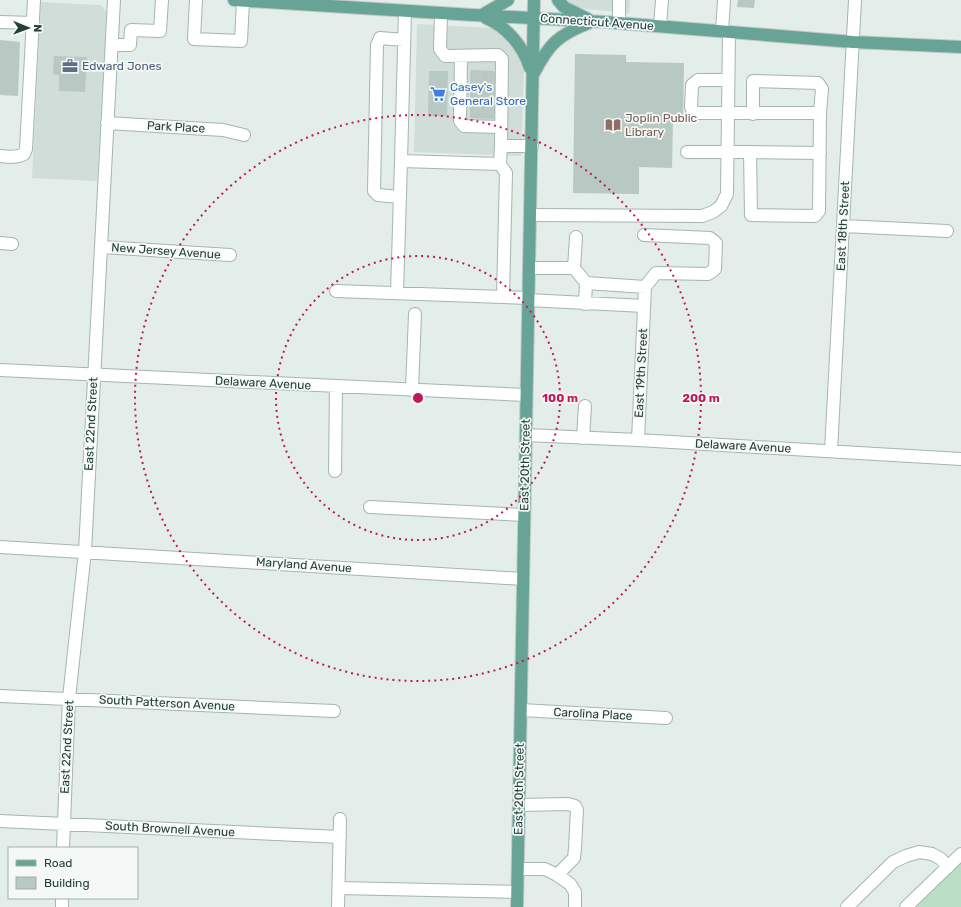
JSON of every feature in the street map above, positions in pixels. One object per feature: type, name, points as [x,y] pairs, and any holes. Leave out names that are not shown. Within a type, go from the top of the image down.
[{"type":"main road","name":"Connecticut Avenue","points":[[238,0],[319,3],[441,14],[593,21],[853,42],[961,47]]},
{"type":"main road","points":[[481,16],[508,0]]},
{"type":"main road","name":"East 20th Street","points":[[517,907],[534,0]]},
{"type":"main road","points":[[558,0],[564,7],[593,21]]},
{"type":"main road","points":[[481,16],[500,26],[519,45],[526,55],[533,76]]},
{"type":"main road","points":[[533,76],[544,55],[553,43],[569,32],[593,21]]},
{"type":"street","points":[[0,156],[21,156],[26,150],[34,0]]},
{"type":"street","name":"East 22nd Street","points":[[63,847],[69,698],[85,552],[114,0]]},
{"type":"street","points":[[112,45],[130,45],[131,30],[160,31],[162,0]]},
{"type":"street","points":[[196,0],[194,39],[241,41],[238,0]]},
{"type":"street","points":[[619,0],[619,23]]},
{"type":"street","points":[[660,26],[662,0]]},
{"type":"street","points":[[530,215],[702,216],[714,212],[722,206],[726,194],[728,152],[728,80],[724,0]]},
{"type":"street","name":"East 18th Street","points":[[831,451],[855,0]]},
{"type":"street","points":[[397,293],[405,11]]},
{"type":"street","points":[[441,14],[440,49],[445,56],[498,56],[502,59],[499,93],[501,146],[500,164],[506,173],[503,297]]},
{"type":"street","points":[[0,22],[32,23]]},
{"type":"street","points":[[400,197],[378,195],[374,191],[377,45],[380,38],[404,40]]},
{"type":"street","points":[[961,42],[961,47]]},
{"type":"street","points":[[461,56],[466,79],[465,108],[460,121],[464,126],[500,127]]},
{"type":"street","points":[[728,80],[698,80],[692,85],[691,107],[694,113],[820,113]]},
{"type":"street","points":[[750,152],[751,215],[815,216],[819,211],[820,113],[822,89],[818,83],[753,81],[753,114]]},
{"type":"street","name":"Park Place","points":[[107,123],[223,130],[244,135]]},
{"type":"street","points":[[501,146],[532,146]]},
{"type":"street","points":[[687,152],[820,153]]},
{"type":"street","points":[[400,161],[500,164]]},
{"type":"street","points":[[843,226],[947,230]]},
{"type":"street","points":[[586,283],[645,287],[656,273],[708,274],[715,269],[716,243],[710,238],[644,235]]},
{"type":"street","points":[[576,237],[574,268],[586,283],[585,304]]},
{"type":"street","name":"New Jersey Avenue","points":[[102,247],[230,255]]},
{"type":"street","points":[[529,268],[574,268]]},
{"type":"street","name":"East 19th Street","points":[[638,440],[645,287]]},
{"type":"street","points":[[336,291],[503,297],[585,304],[644,306]]},
{"type":"street","points":[[412,390],[415,314]]},
{"type":"street","name":"Delaware Avenue","points":[[0,370],[526,395]]},
{"type":"street","points":[[335,471],[336,386]]},
{"type":"street","points":[[583,438],[584,406]]},
{"type":"street","name":"Delaware Avenue","points":[[526,435],[961,459]]},
{"type":"street","points":[[370,507],[524,515]]},
{"type":"street","name":"Maryland Avenue","points":[[0,547],[523,579]]},
{"type":"street","name":"South Patterson Avenue","points":[[0,696],[334,711]]},
{"type":"street","name":"Carolina Place","points":[[521,710],[666,718]]},
{"type":"street","points":[[519,805],[568,804],[575,806],[577,810],[574,858],[557,875]]},
{"type":"street","points":[[338,907],[340,819]]},
{"type":"street","name":"South Brownell Avenue","points":[[0,821],[340,837]]},
{"type":"street","points":[[856,904],[893,862],[906,856],[919,852],[932,854],[941,859],[948,867]]},
{"type":"street","points":[[906,907],[961,854]]},
{"type":"street","points":[[518,869],[545,869],[557,875],[570,884],[575,892],[575,907]]},
{"type":"street","points":[[339,888],[517,892]]},
{"type":"shaded area","points":[[565,0],[630,0],[629,13],[586,9]]},
{"type":"shaded area","points":[[41,2],[98,5],[102,6],[106,11],[107,16],[97,181],[32,178]]},
{"type":"shaded area","points":[[417,24],[490,28],[497,31],[516,45],[524,67],[521,156],[414,152]]},
{"type":"green space","points":[[961,862],[961,907],[914,907]]},
{"type":"building","points":[[738,0],[755,0],[754,8],[737,7]]},
{"type":"building","points":[[0,40],[20,42],[18,96],[0,95]]},
{"type":"building","name":"Joplin Public Library","points":[[575,54],[626,55],[626,62],[684,63],[683,122],[673,121],[672,168],[639,167],[639,194],[573,193]]},
{"type":"building","name":"Edward Jones","points":[[54,56],[87,57],[85,92],[59,91],[59,75],[53,74]]},
{"type":"building","points":[[471,70],[494,71],[494,119],[470,118]]},
{"type":"building","name":"Casey's General Store","points":[[429,71],[448,71],[447,116],[428,116]]},
{"type":"tunnel","points":[[470,79],[498,78]]},
{"type":"tunnel","points":[[470,94],[497,93]]},
{"type":"tunnel","points":[[470,108],[496,108]]},
{"type":"place","name":"Edward Jones","points":[[70,66]]},
{"type":"place","name":"Casey's General Store","points":[[438,94]]},
{"type":"place","name":"Joplin Public Library","points":[[613,125]]}]
